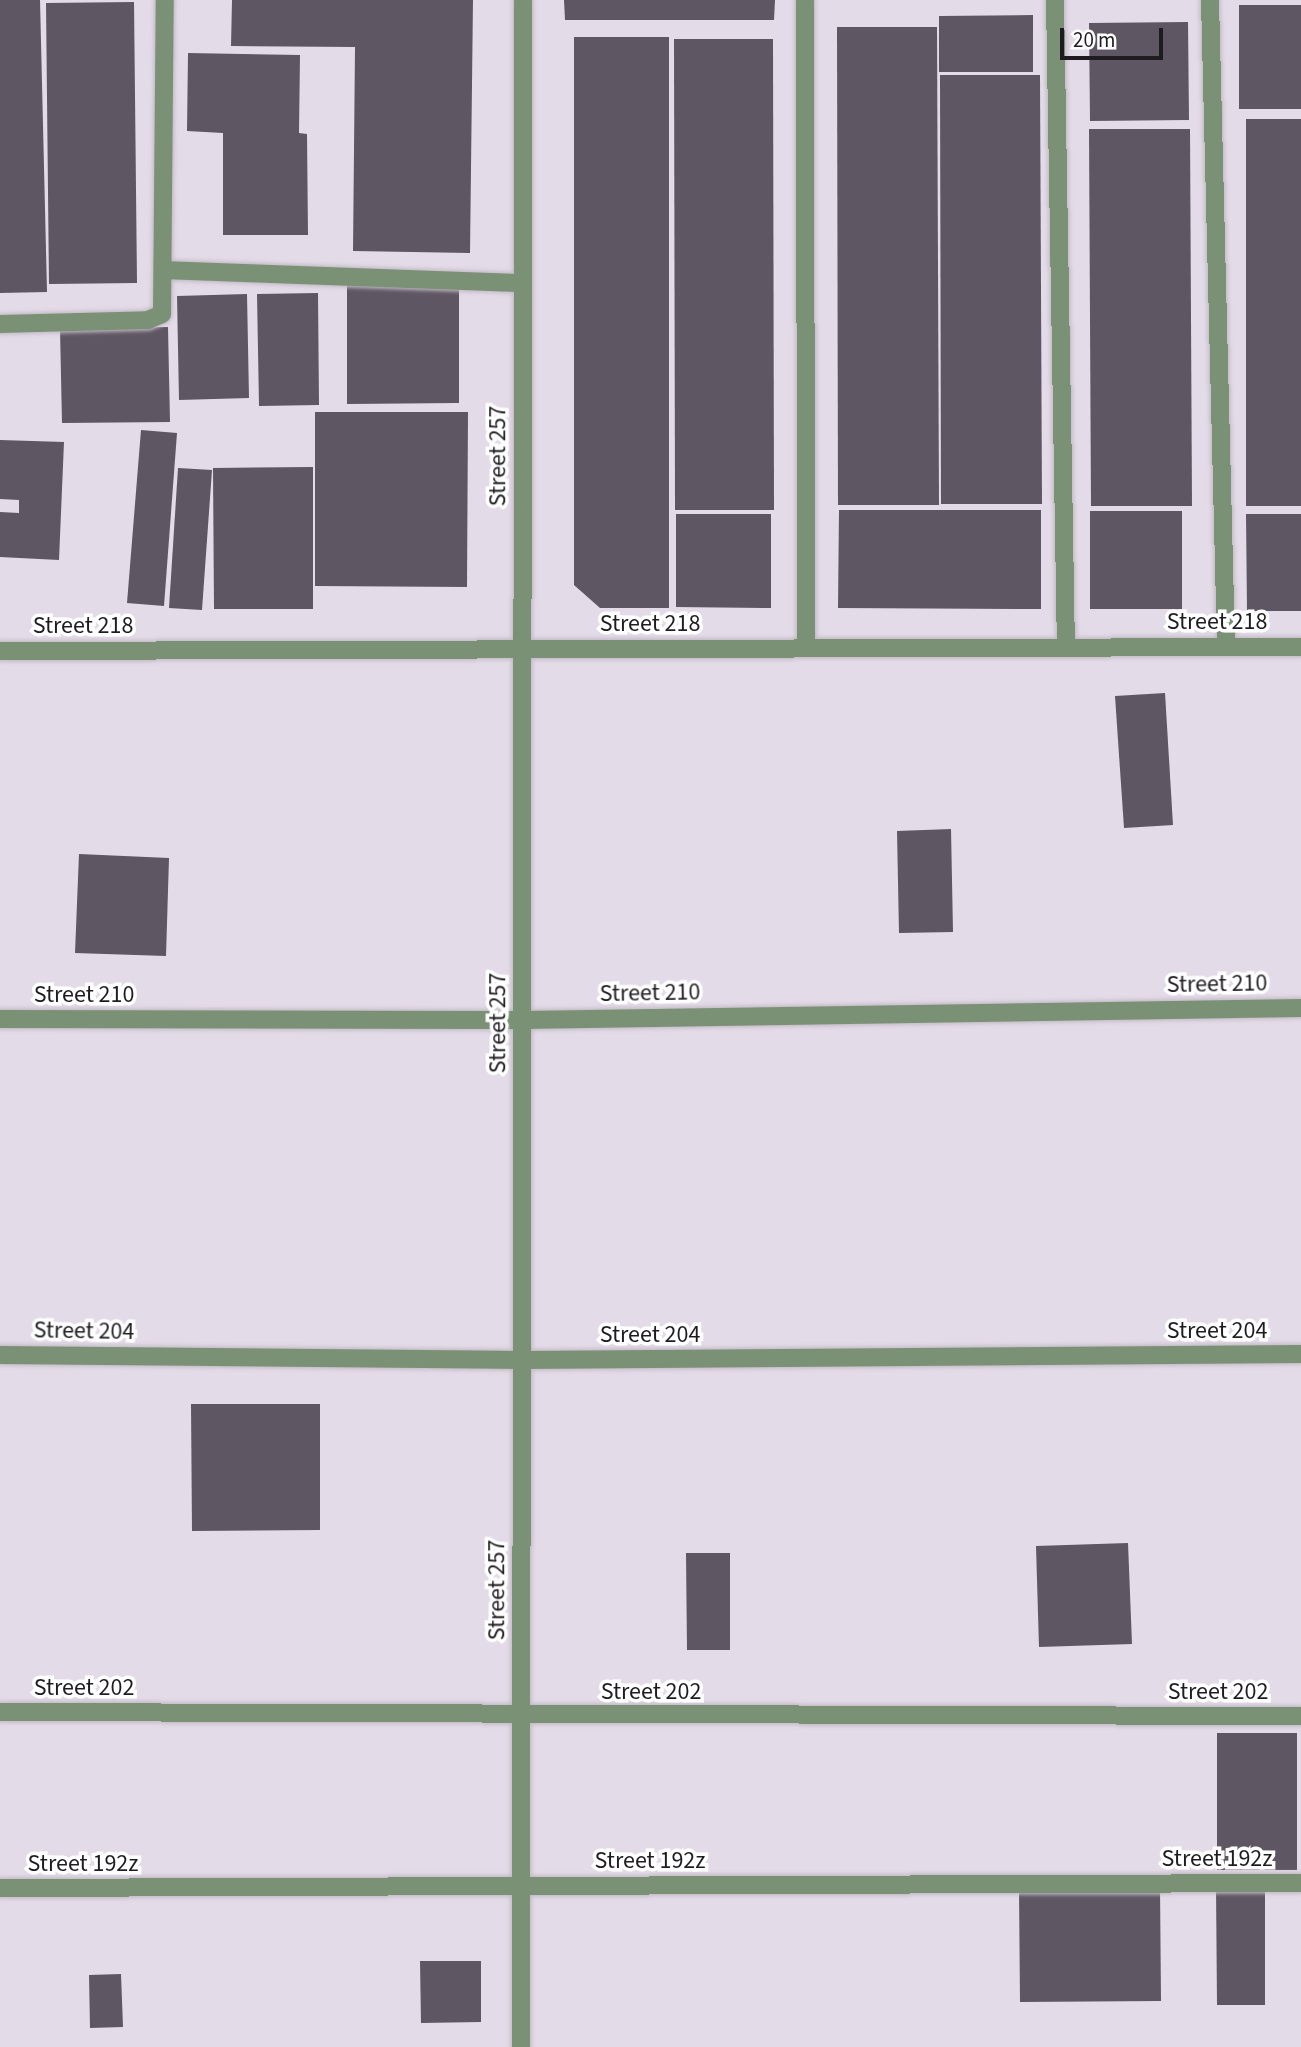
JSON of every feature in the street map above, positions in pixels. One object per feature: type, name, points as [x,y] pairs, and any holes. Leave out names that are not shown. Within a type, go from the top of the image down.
[{"type":"street","points":[[0,324],[148,320],[162,314],[165,0]]},
{"type":"street","name":"Street 257","points":[[521,2047],[523,0]]},
{"type":"street","points":[[805,0],[806,648]]},
{"type":"street","points":[[1055,0],[1066,647]]},
{"type":"street","points":[[1210,0],[1226,647]]},
{"type":"street","points":[[164,270],[523,283]]},
{"type":"street","name":"Street 218","points":[[0,651],[1301,647]]},
{"type":"street","name":"Street 210","points":[[0,1019],[523,1020],[1301,1008]]},
{"type":"street","name":"Street 204","points":[[0,1355],[522,1360],[1301,1354]]},
{"type":"street","name":"Street 202","points":[[0,1712],[522,1716],[1301,1716]]},
{"type":"street","name":"Street 192z","points":[[0,1888],[1301,1883]]},
{"type":"building","points":[[0,0],[40,0],[47,292],[0,293]]},
{"type":"building","points":[[232,0],[473,0],[470,253],[353,251],[355,47],[231,46]]},
{"type":"building","points":[[564,0],[775,0],[774,20],[565,20]]},
{"type":"building","points":[[134,2],[137,283],[49,284],[46,3]]},
{"type":"building","points":[[1239,5],[1301,5],[1301,109],[1239,109]]},
{"type":"building","points":[[1033,15],[1033,72],[939,72],[939,16]]},
{"type":"building","points":[[1188,22],[1189,120],[1090,121],[1089,23]]},
{"type":"building","points":[[837,27],[937,27],[939,505],[838,505]]},
{"type":"building","points":[[574,37],[669,37],[669,608],[600,608],[574,585]]},
{"type":"building","points":[[674,39],[773,39],[774,510],[675,510]]},
{"type":"building","points":[[188,53],[300,55],[299,133],[307,134],[308,235],[223,235],[223,133],[187,131]]},
{"type":"building","points":[[940,75],[1040,75],[1042,504],[941,504]]},
{"type":"building","points":[[1246,119],[1301,119],[1301,506],[1246,506]]},
{"type":"building","points":[[1089,129],[1190,129],[1192,506],[1091,506]]},
{"type":"building","points":[[347,285],[459,286],[459,403],[347,404]]},
{"type":"building","points":[[318,293],[319,405],[259,406],[257,294]]},
{"type":"building","points":[[247,294],[249,398],[179,400],[177,296]]},
{"type":"building","points":[[168,327],[170,422],[62,423],[60,329]]},
{"type":"building","points":[[315,412],[468,412],[467,587],[315,586]]},
{"type":"building","points":[[141,430],[177,433],[164,606],[127,603]]},
{"type":"building","points":[[0,440],[64,442],[59,560],[0,557],[0,512],[19,513],[19,500],[0,499]]},
{"type":"building","points":[[313,467],[313,609],[214,609],[213,468]]},
{"type":"building","points":[[178,468],[212,470],[202,610],[169,608]]},
{"type":"building","points":[[839,510],[1041,510],[1041,609],[838,608]]},
{"type":"building","points":[[1090,511],[1182,511],[1182,609],[1090,609]]},
{"type":"building","points":[[676,514],[771,514],[771,608],[676,607]]},
{"type":"building","points":[[1246,514],[1301,514],[1301,611],[1247,611]]},
{"type":"building","points":[[1165,693],[1173,825],[1124,828],[1115,696]]},
{"type":"building","points":[[951,829],[953,932],[899,933],[897,831]]},
{"type":"building","points":[[79,854],[169,858],[166,956],[75,953]]},
{"type":"building","points":[[191,1404],[320,1404],[320,1530],[192,1531]]},
{"type":"building","points":[[1128,1543],[1132,1644],[1039,1647],[1036,1546]]},
{"type":"building","points":[[686,1553],[730,1553],[730,1650],[687,1650]]},
{"type":"building","points":[[1217,1733],[1297,1733],[1297,1870],[1217,1870]]},
{"type":"building","points":[[1216,1886],[1265,1886],[1265,2005],[1217,2005]]},
{"type":"building","points":[[1160,1888],[1161,2001],[1020,2002],[1019,1889]]},
{"type":"building","points":[[420,1961],[481,1961],[481,2022],[421,2023]]},
{"type":"building","points":[[121,1974],[123,2027],[90,2028],[89,1975]]}]
